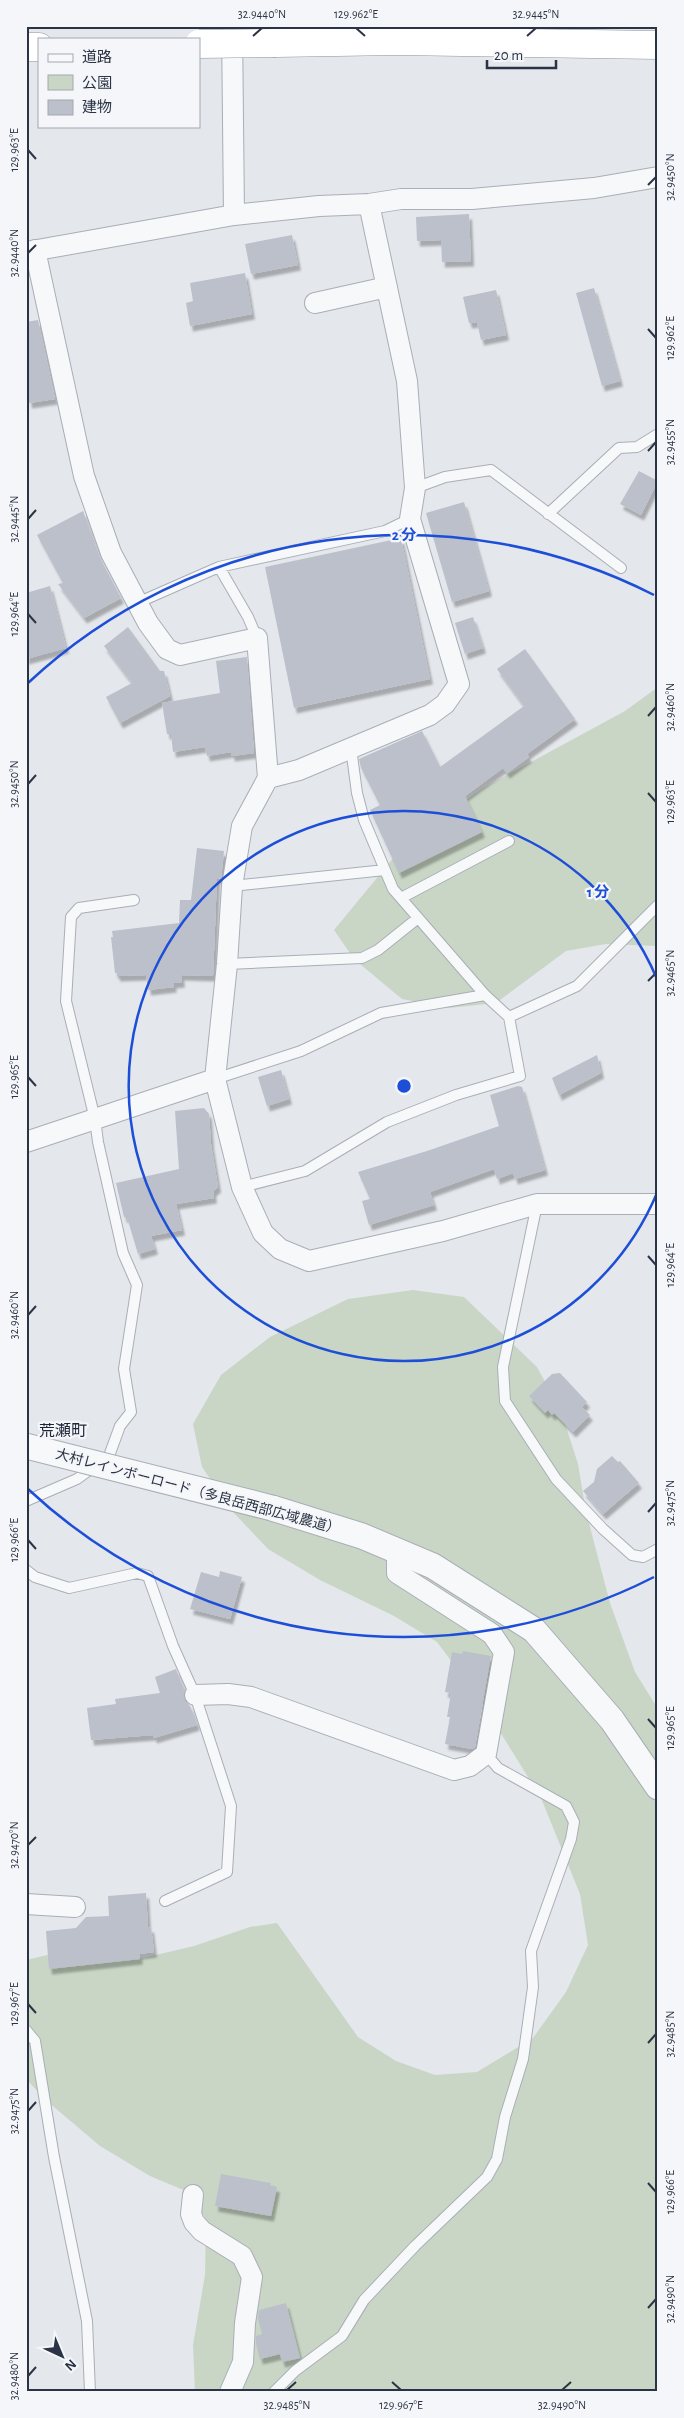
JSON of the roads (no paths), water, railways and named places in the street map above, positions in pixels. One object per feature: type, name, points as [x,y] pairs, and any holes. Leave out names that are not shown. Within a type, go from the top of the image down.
[{"type":"highway","points":[[200,44],[397,41],[658,45]]},
{"type":"street","points":[[232,26],[234,215]]},
{"type":"street","points":[[658,177],[585,189],[472,199],[402,198],[369,204],[319,206],[234,215],[31,251],[84,476],[111,552],[148,623],[167,649],[180,655],[257,638],[268,778],[242,826],[232,886],[228,964],[215,1079],[242,1187],[264,1233],[280,1249],[309,1260],[443,1230],[537,1204],[658,1204]]},
{"type":"street","points":[[268,778],[299,770],[430,715],[445,704],[459,684],[410,519],[415,488],[407,381],[369,204]]},
{"type":"street","points":[[315,303],[387,286]]},
{"type":"street","points":[[26,1142],[215,1079]]},
{"type":"street","name":"大村レインボーロード（多良岳西部広域農道）","points":[[26,1446],[272,1508],[362,1536],[433,1566],[534,1630],[612,1720],[658,1787]]},
{"type":"street","points":[[195,1695],[228,1694],[251,1697],[454,1770],[470,1766],[486,1754],[504,1652],[492,1634],[397,1573],[397,1550]]},
{"type":"street","points":[[26,1904],[75,1907]]},
{"type":"street","points":[[193,2195],[191,2214],[194,2222],[202,2230],[242,2256],[252,2277],[245,2323],[243,2362],[230,2392]]},
{"type":"lane","points":[[548,514],[619,448],[637,447],[658,434]]},
{"type":"lane","points":[[415,488],[445,477],[491,470],[621,568]]},
{"type":"lane","points":[[137,603],[219,567],[385,531],[410,519]]},
{"type":"lane","points":[[219,567],[248,617],[257,638]]},
{"type":"lane","points":[[242,1187],[305,1171],[387,1122],[456,1095],[520,1076],[509,1017],[485,995],[393,888],[364,820],[357,793],[351,748]]},
{"type":"lane","points":[[401,898],[509,840]]},
{"type":"lane","points":[[232,886],[385,870]]},
{"type":"lane","points":[[26,1501],[77,1479],[109,1456],[120,1426],[131,1412],[124,1369],[137,1285],[123,1253],[98,1142],[95,1119],[66,1001],[71,917],[79,908],[134,900]]},
{"type":"lane","points":[[509,1017],[577,986],[658,905]]},
{"type":"lane","points":[[228,964],[362,958],[378,950],[418,918]]},
{"type":"lane","points":[[215,1079],[301,1051],[381,1013],[485,995]]},
{"type":"lane","points":[[537,1204],[503,1367],[505,1401],[556,1479],[602,1529],[632,1555],[643,1557],[658,1549]]},
{"type":"lane","points":[[26,1570],[35,1577],[69,1588],[137,1573],[148,1576],[174,1646],[195,1695],[231,1806],[227,1872],[165,1901]]},
{"type":"lane","points":[[274,2392],[295,2372],[342,2336],[364,2300],[415,2246],[487,2177],[497,2159],[505,2117],[523,2060],[533,1986],[531,1951],[571,1839],[574,1822],[566,1806],[498,1768],[486,1754]]},
{"type":"lane","points":[[26,2030],[35,2041],[54,2157],[87,2321],[90,2392]]},
{"type":"district","name":"荒瀬町","points":[[63,1430]]}]
